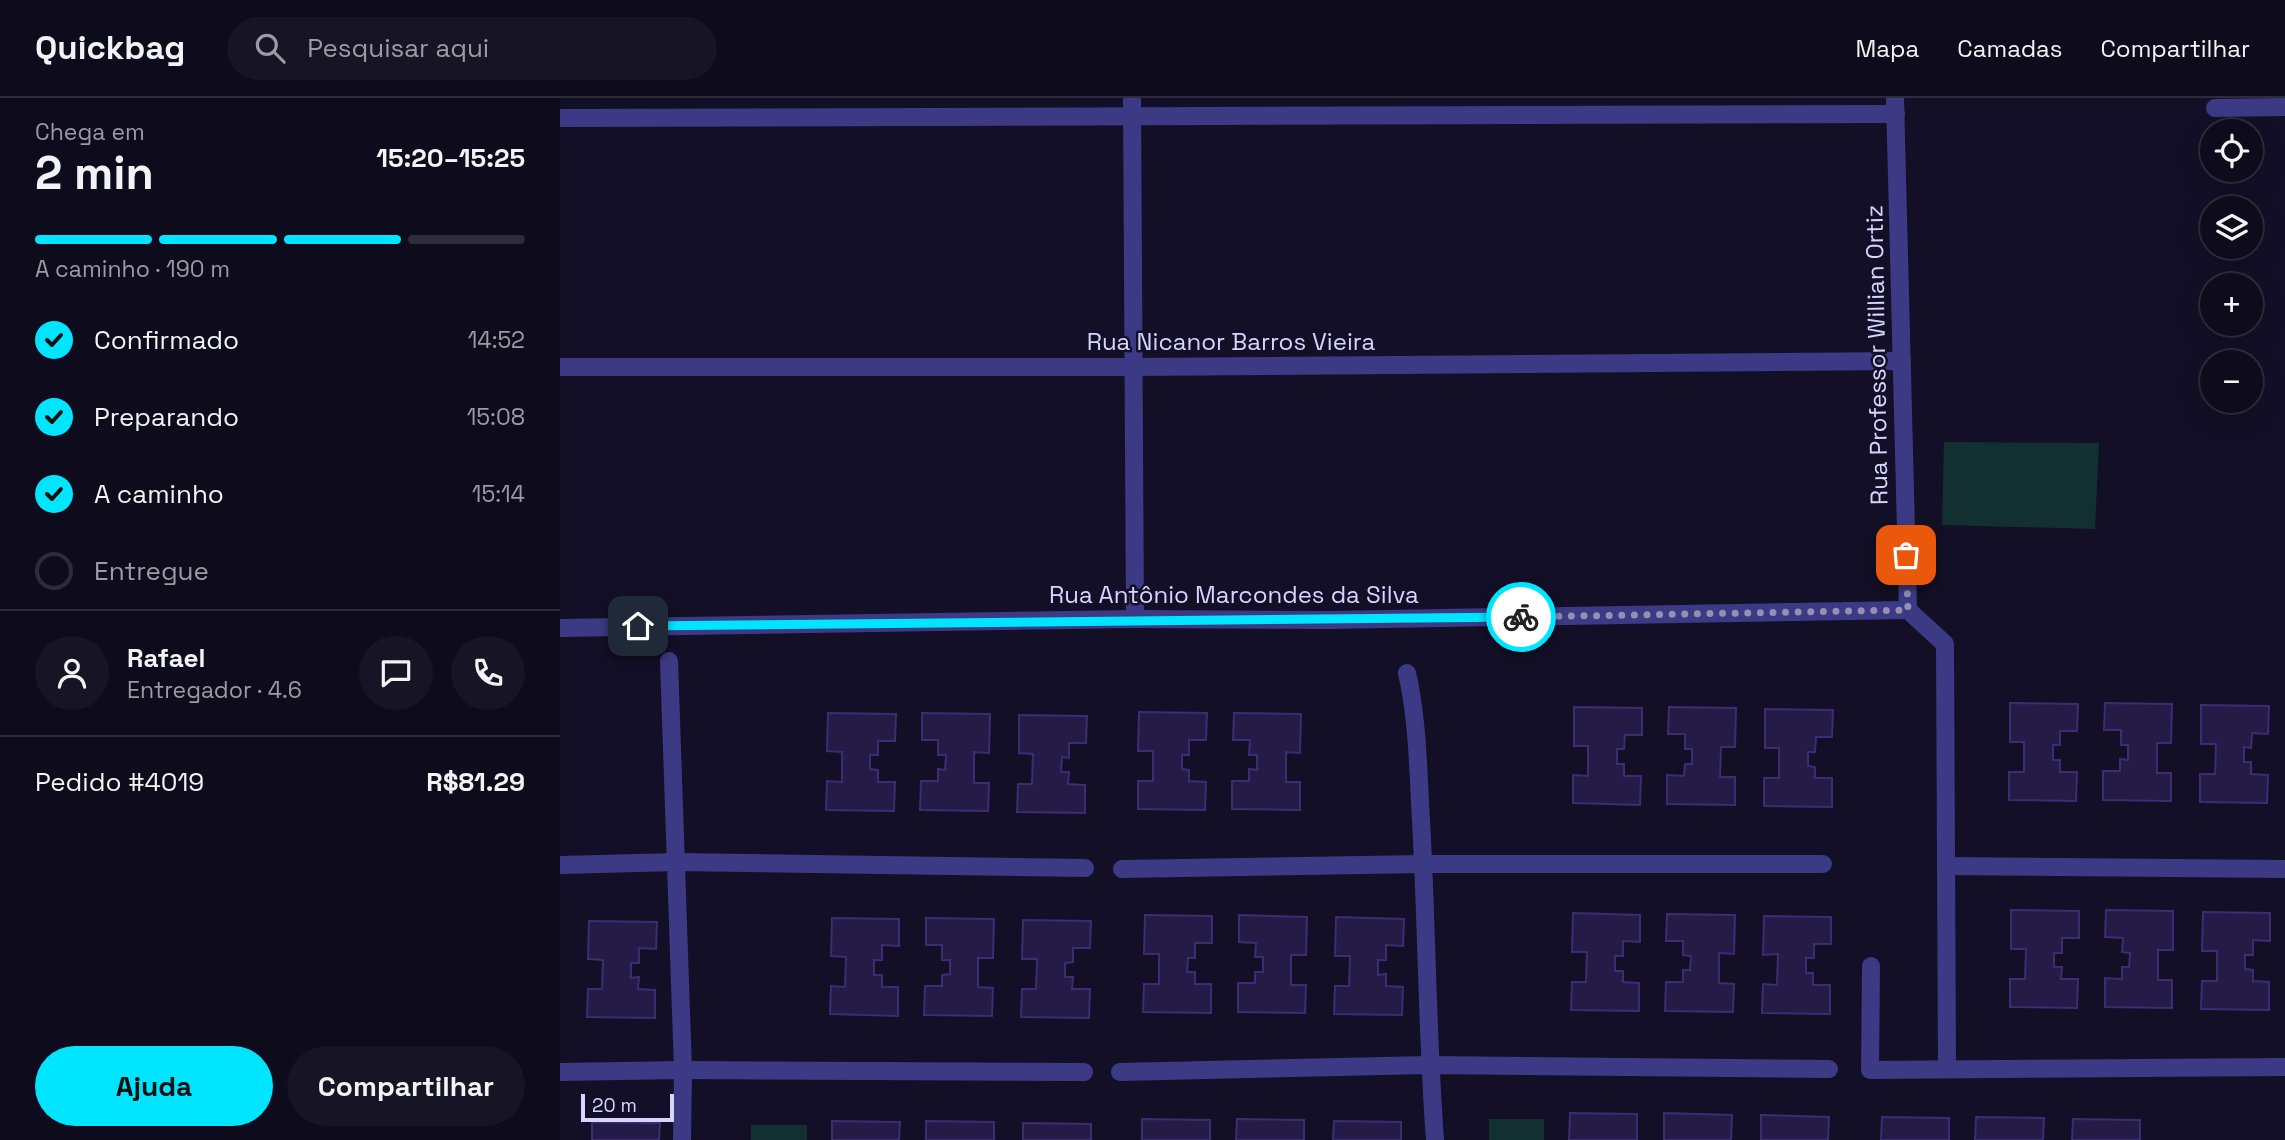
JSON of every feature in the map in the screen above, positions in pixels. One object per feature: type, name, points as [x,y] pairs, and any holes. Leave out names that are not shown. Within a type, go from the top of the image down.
[{"type":"street","points":[[1132,106],[1135,620]]},
{"type":"street","points":[[560,118],[1132,106],[1896,106]]},
{"type":"street","name":"Rua Professor Willian Ortiz","points":[[1896,106],[1908,610]]},
{"type":"street","points":[[2215,108],[2285,107]]},
{"type":"street","name":"Rua Nicanor Barros Vieira","points":[[560,367],[1133,368],[1902,362]]},
{"type":"street","points":[[1908,610],[1945,644],[1947,1069]]},
{"type":"street","name":"Rua Antônio Marcondes da Silva","points":[[560,628],[1329,620],[1908,610]]},
{"type":"street","points":[[669,661],[683,1070],[682,1140]]},
{"type":"street","points":[[1407,673],[1414,707],[1423,864],[1429,1065],[1435,1140]]},
{"type":"street","points":[[560,865],[677,862],[1085,868]]},
{"type":"street","points":[[1122,869],[1423,864],[1824,864]]},
{"type":"street","points":[[1946,866],[2285,869]]},
{"type":"street","points":[[1871,966],[1870,1070],[2285,1067]]},
{"type":"street","points":[[1120,1072],[1429,1065],[1829,1069]]},
{"type":"street","points":[[560,1072],[1084,1072]]},
{"type":"green space","points":[[1944,442],[2099,443],[2095,529],[1942,525]]},
{"type":"green space","points":[[1489,1119],[1544,1119],[1544,1140],[1489,1140]]},
{"type":"green space","points":[[751,1125],[807,1125],[807,1140],[751,1140]]},
{"type":"building","points":[[2010,703],[2078,704],[2077,731],[2060,731],[2060,745],[2053,745],[2053,760],[2060,760],[2060,772],[2077,772],[2076,801],[2009,800],[2009,772],[2024,772],[2024,742],[2010,742]]},
{"type":"building","points":[[2105,703],[2172,704],[2171,743],[2157,743],[2157,773],[2171,773],[2171,801],[2103,800],[2103,771],[2120,771],[2120,759],[2128,760],[2128,745],[2121,745],[2121,730],[2104,730]]},
{"type":"building","points":[[2201,705],[2269,706],[2268,734],[2252,733],[2251,748],[2244,747],[2244,762],[2251,762],[2251,774],[2268,775],[2267,803],[2200,802],[2200,774],[2215,774],[2216,744],[2201,744]]},
{"type":"building","points":[[1574,707],[1642,708],[1642,735],[1625,735],[1624,749],[1617,749],[1617,764],[1624,764],[1624,776],[1641,776],[1640,805],[1573,803],[1573,775],[1588,776],[1588,746],[1574,746]]},
{"type":"building","points":[[1669,707],[1736,708],[1735,747],[1721,747],[1720,777],[1735,777],[1735,805],[1667,804],[1667,775],[1684,776],[1685,764],[1692,764],[1692,749],[1685,749],[1685,734],[1668,734]]},
{"type":"building","points":[[1765,709],[1833,710],[1832,737],[1816,737],[1815,752],[1808,752],[1808,766],[1815,767],[1815,778],[1832,778],[1832,807],[1764,806],[1764,778],[1779,778],[1779,748],[1765,748]]},
{"type":"building","points":[[1139,712],[1207,713],[1206,740],[1189,740],[1189,755],[1182,755],[1182,769],[1189,770],[1189,781],[1206,782],[1205,810],[1138,809],[1138,781],[1153,781],[1153,751],[1138,751]]},
{"type":"building","points":[[828,713],[896,714],[895,741],[878,741],[878,755],[870,755],[870,769],[878,770],[878,782],[895,782],[894,811],[826,810],[827,781],[842,782],[842,752],[827,751]]},
{"type":"building","points":[[922,713],[990,714],[989,753],[974,752],[974,783],[989,783],[988,811],[920,810],[921,781],[938,781],[938,769],[945,770],[946,755],[938,755],[938,740],[922,740]]},
{"type":"building","points":[[1234,713],[1301,714],[1300,753],[1286,752],[1286,782],[1300,782],[1300,810],[1232,809],[1232,781],[1249,781],[1249,769],[1257,770],[1257,755],[1249,755],[1250,740],[1233,740]]},
{"type":"building","points":[[1019,715],[1087,716],[1086,743],[1069,743],[1069,758],[1062,757],[1061,772],[1069,772],[1068,784],[1085,785],[1085,813],[1017,812],[1018,784],[1032,784],[1033,754],[1019,753]]},
{"type":"building","points":[[2011,910],[2079,911],[2079,938],[2062,938],[2062,953],[2054,953],[2054,967],[2062,967],[2061,979],[2078,979],[2077,1008],[2010,1007],[2010,979],[2025,979],[2026,949],[2011,949]]},
{"type":"building","points":[[2106,910],[2173,911],[2173,950],[2158,950],[2158,980],[2172,980],[2172,1008],[2105,1007],[2105,978],[2122,979],[2122,967],[2129,967],[2130,953],[2122,952],[2123,938],[2105,937]]},
{"type":"building","points":[[2203,912],[2270,913],[2270,941],[2253,940],[2253,955],[2245,955],[2245,969],[2253,970],[2253,981],[2269,982],[2269,1010],[2201,1009],[2202,981],[2217,981],[2217,951],[2202,951]]},
{"type":"building","points":[[1573,913],[1640,915],[1640,942],[1623,941],[1623,956],[1615,956],[1615,971],[1623,971],[1623,982],[1639,983],[1639,1011],[1571,1010],[1572,982],[1586,982],[1587,952],[1572,952]]},
{"type":"building","points":[[1667,914],[1735,915],[1734,954],[1719,953],[1719,983],[1734,984],[1733,1012],[1665,1011],[1666,982],[1683,982],[1683,970],[1690,970],[1691,956],[1683,955],[1683,941],[1666,941]]},
{"type":"building","points":[[1145,915],[1212,916],[1212,943],[1195,943],[1195,958],[1188,958],[1187,972],[1195,972],[1195,984],[1211,984],[1211,1013],[1143,1012],[1144,984],[1159,984],[1159,954],[1144,954]]},
{"type":"building","points":[[1239,915],[1307,917],[1306,955],[1291,955],[1291,985],[1306,985],[1305,1013],[1238,1012],[1238,983],[1255,983],[1255,972],[1263,972],[1263,957],[1255,957],[1256,943],[1239,942]]},
{"type":"building","points":[[1764,916],[1831,917],[1831,944],[1814,944],[1814,958],[1806,958],[1806,973],[1813,973],[1813,985],[1830,985],[1830,1014],[1762,1013],[1763,984],[1777,985],[1778,954],[1763,955]]},
{"type":"building","points":[[1336,917],[1404,919],[1403,946],[1386,945],[1386,960],[1378,960],[1378,975],[1386,974],[1386,986],[1403,987],[1402,1015],[1334,1014],[1335,986],[1349,986],[1350,956],[1335,956]]},
{"type":"building","points":[[832,918],[899,919],[899,946],[882,945],[882,960],[874,960],[874,975],[882,975],[882,987],[898,987],[898,1016],[830,1014],[831,986],[845,987],[846,957],[831,956]]},
{"type":"building","points":[[926,918],[994,919],[993,958],[978,958],[978,987],[993,988],[992,1016],[924,1015],[925,986],[942,986],[942,975],[950,974],[950,960],[942,960],[942,945],[926,945]]},
{"type":"building","points":[[1023,920],[1091,921],[1090,948],[1073,948],[1073,962],[1065,963],[1065,977],[1073,977],[1072,989],[1090,989],[1089,1018],[1021,1017],[1022,989],[1036,989],[1037,959],[1022,959]]},
{"type":"building","points":[[589,921],[657,922],[656,949],[639,948],[639,963],[631,963],[631,978],[639,977],[638,989],[655,990],[655,1018],[587,1017],[588,989],[602,989],[603,960],[588,959]]},
{"type":"building","points":[[1570,1113],[1637,1114],[1637,1140],[1569,1140]]},
{"type":"building","points":[[1664,1113],[1732,1115],[1731,1140],[1664,1140]]},
{"type":"building","points":[[1761,1115],[1829,1117],[1828,1140],[1761,1140]]},
{"type":"building","points":[[1882,1117],[1949,1118],[1949,1140],[1881,1140]]},
{"type":"building","points":[[1976,1117],[2044,1118],[2043,1140],[1975,1140]]},
{"type":"building","points":[[1142,1119],[1210,1120],[1210,1140],[1142,1140]]},
{"type":"building","points":[[1237,1119],[1304,1120],[1304,1140],[1236,1140]]},
{"type":"building","points":[[2073,1119],[2140,1120],[2140,1140],[2072,1140]]},
{"type":"building","points":[[832,1121],[900,1122],[899,1140],[832,1140]]},
{"type":"building","points":[[926,1121],[994,1122],[994,1140],[926,1140]]},
{"type":"building","points":[[1334,1121],[1401,1122],[1401,1140],[1333,1140]]},
{"type":"building","points":[[592,1122],[660,1123],[659,1140],[592,1140]]},
{"type":"building","points":[[1023,1123],[1091,1124],[1091,1140],[1023,1140]]},
{"type":"way so far","points":[[1521,617],[1908,610],[1906,555]]},
{"type":"route","points":[[638,626],[1521,617]]}]
